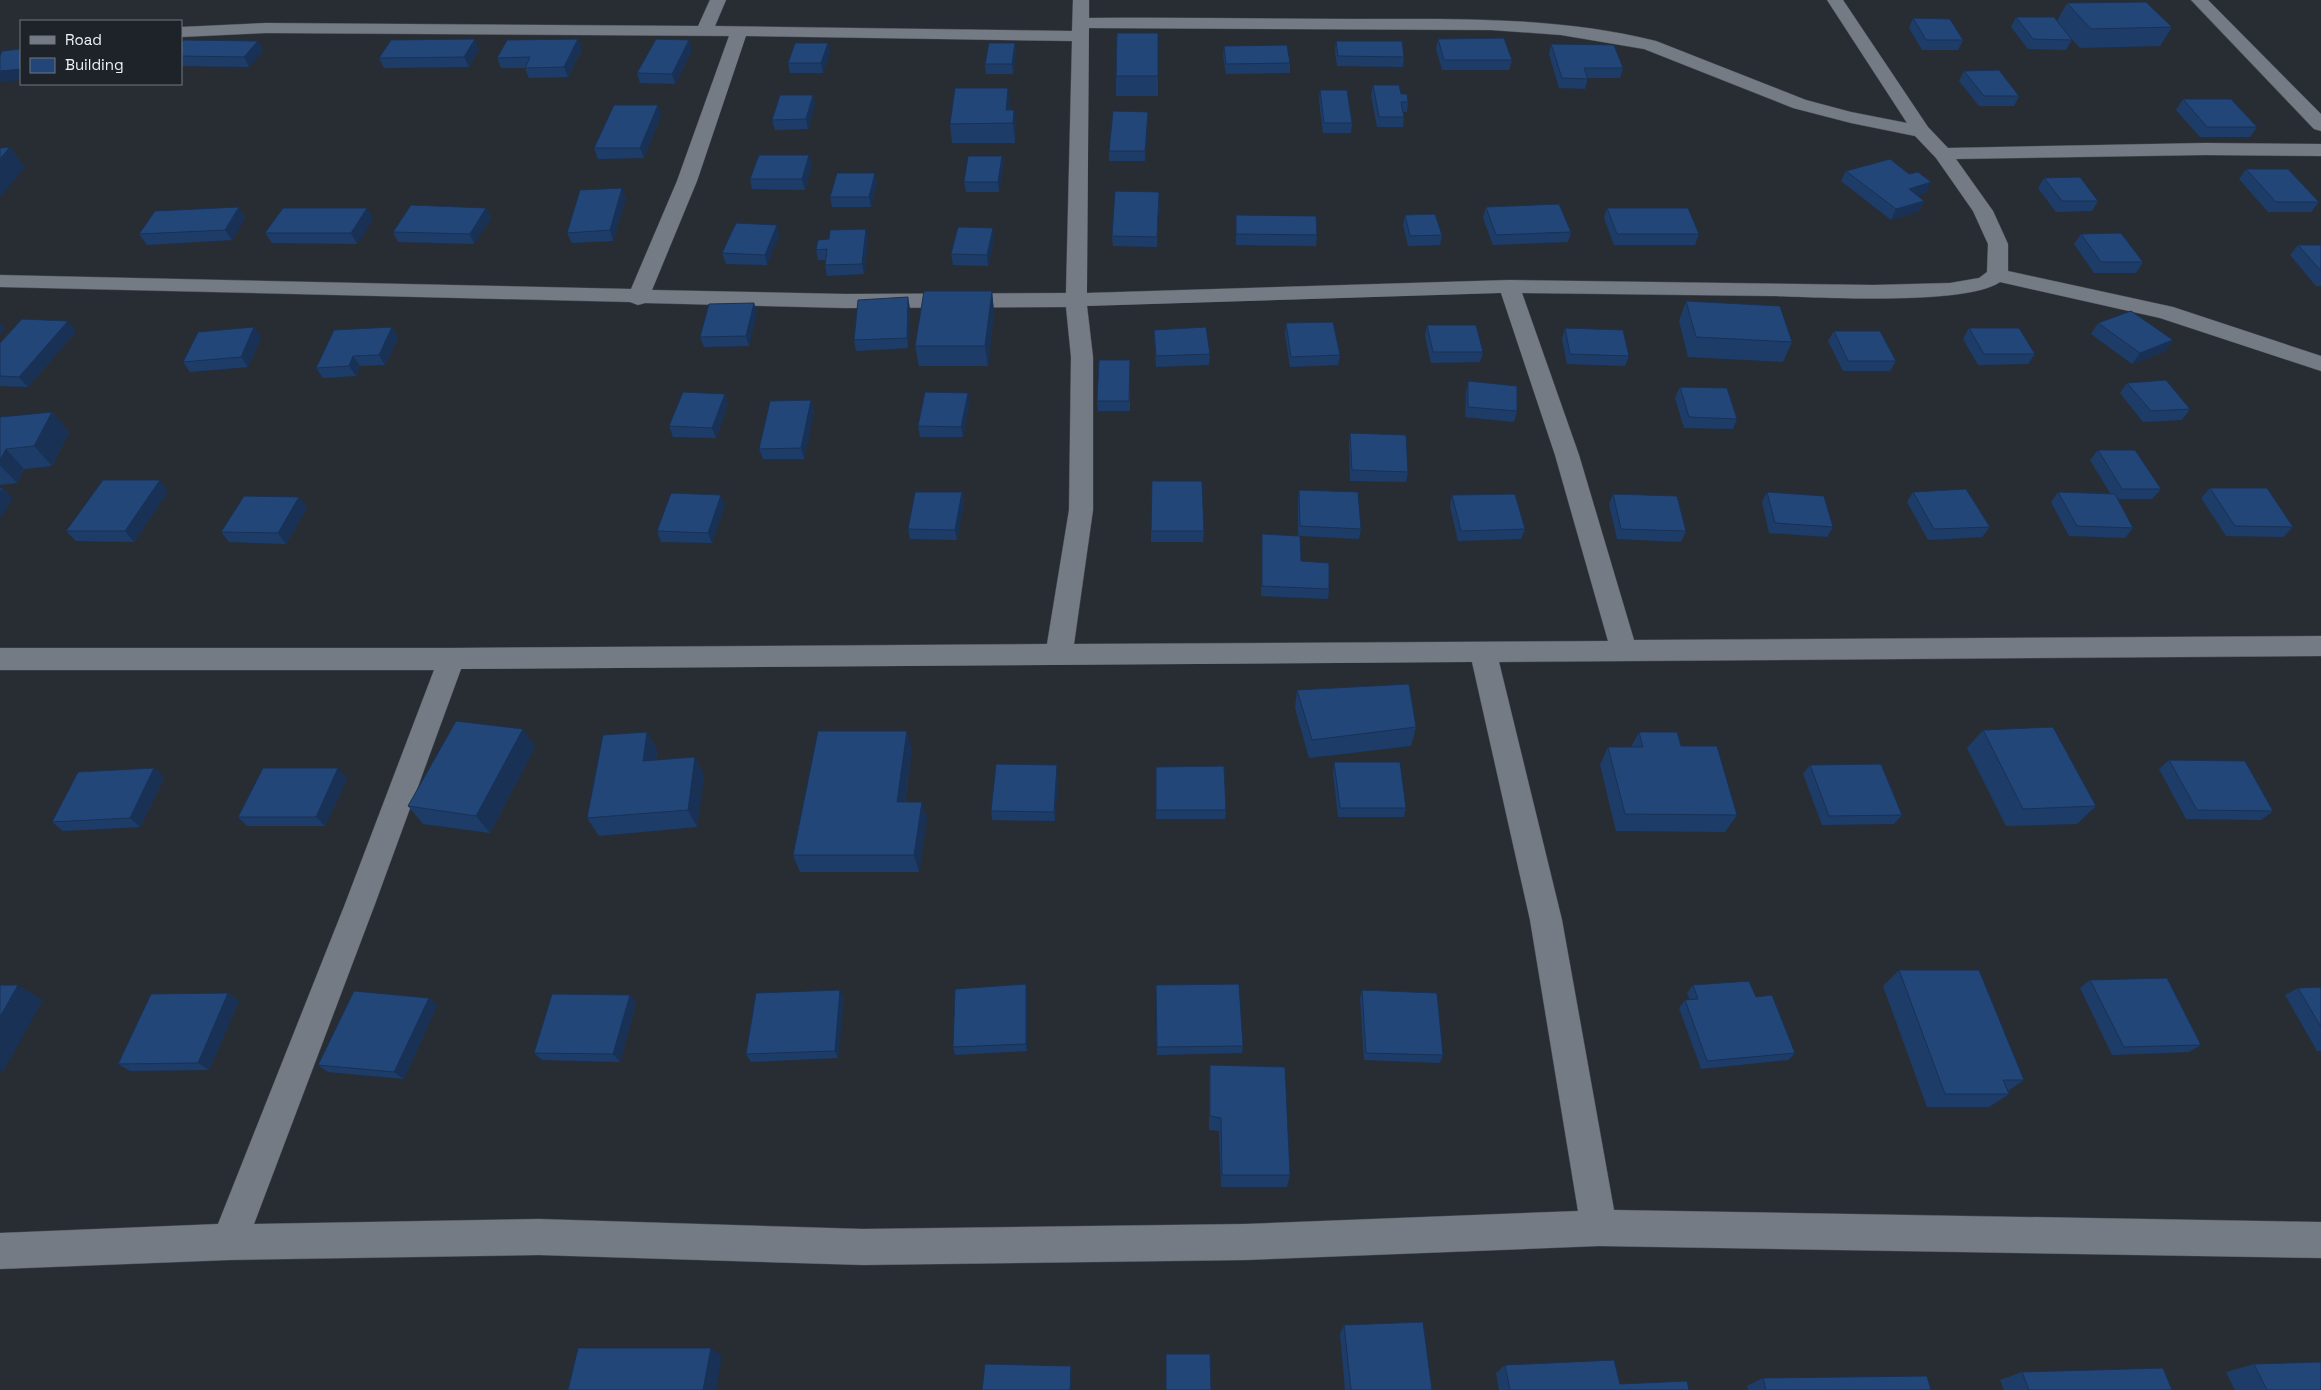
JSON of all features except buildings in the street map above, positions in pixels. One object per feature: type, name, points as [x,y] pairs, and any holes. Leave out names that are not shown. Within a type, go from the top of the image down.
[{"type":"street","points":[[704,31],[718,0]]},
{"type":"street","points":[[1059,654],[1081,510],[1082,358],[1076,300],[1080,0]]},
{"type":"street","points":[[1835,0],[1921,131],[1943,154],[1983,211],[1998,244],[1997,275]]},
{"type":"street","points":[[2199,0],[2321,125]]},
{"type":"street","points":[[182,32],[266,28],[704,31],[1079,30],[1407,24],[1577,31],[1633,41],[1677,55],[1783,98],[1823,111],[1867,122],[1921,131]]},
{"type":"street","points":[[638,298],[687,181],[739,31]]},
{"type":"street","points":[[1943,154],[2205,149],[2321,150]]},
{"type":"street","points":[[0,281],[638,298],[845,301],[1076,300],[1509,286],[1874,291],[1950,289],[1985,283],[1997,275],[2165,312],[2321,364]]},
{"type":"street","points":[[1509,286],[1567,455],[1624,650]]},
{"type":"street","points":[[0,659],[451,659],[2321,646]]},
{"type":"street","points":[[1483,651],[1546,920],[1599,1228]]},
{"type":"street","points":[[229,1242],[360,904],[451,659]]},
{"type":"street","points":[[0,1251],[229,1242],[540,1237],[864,1247],[1245,1242],[1599,1228],[2321,1240]]}]
